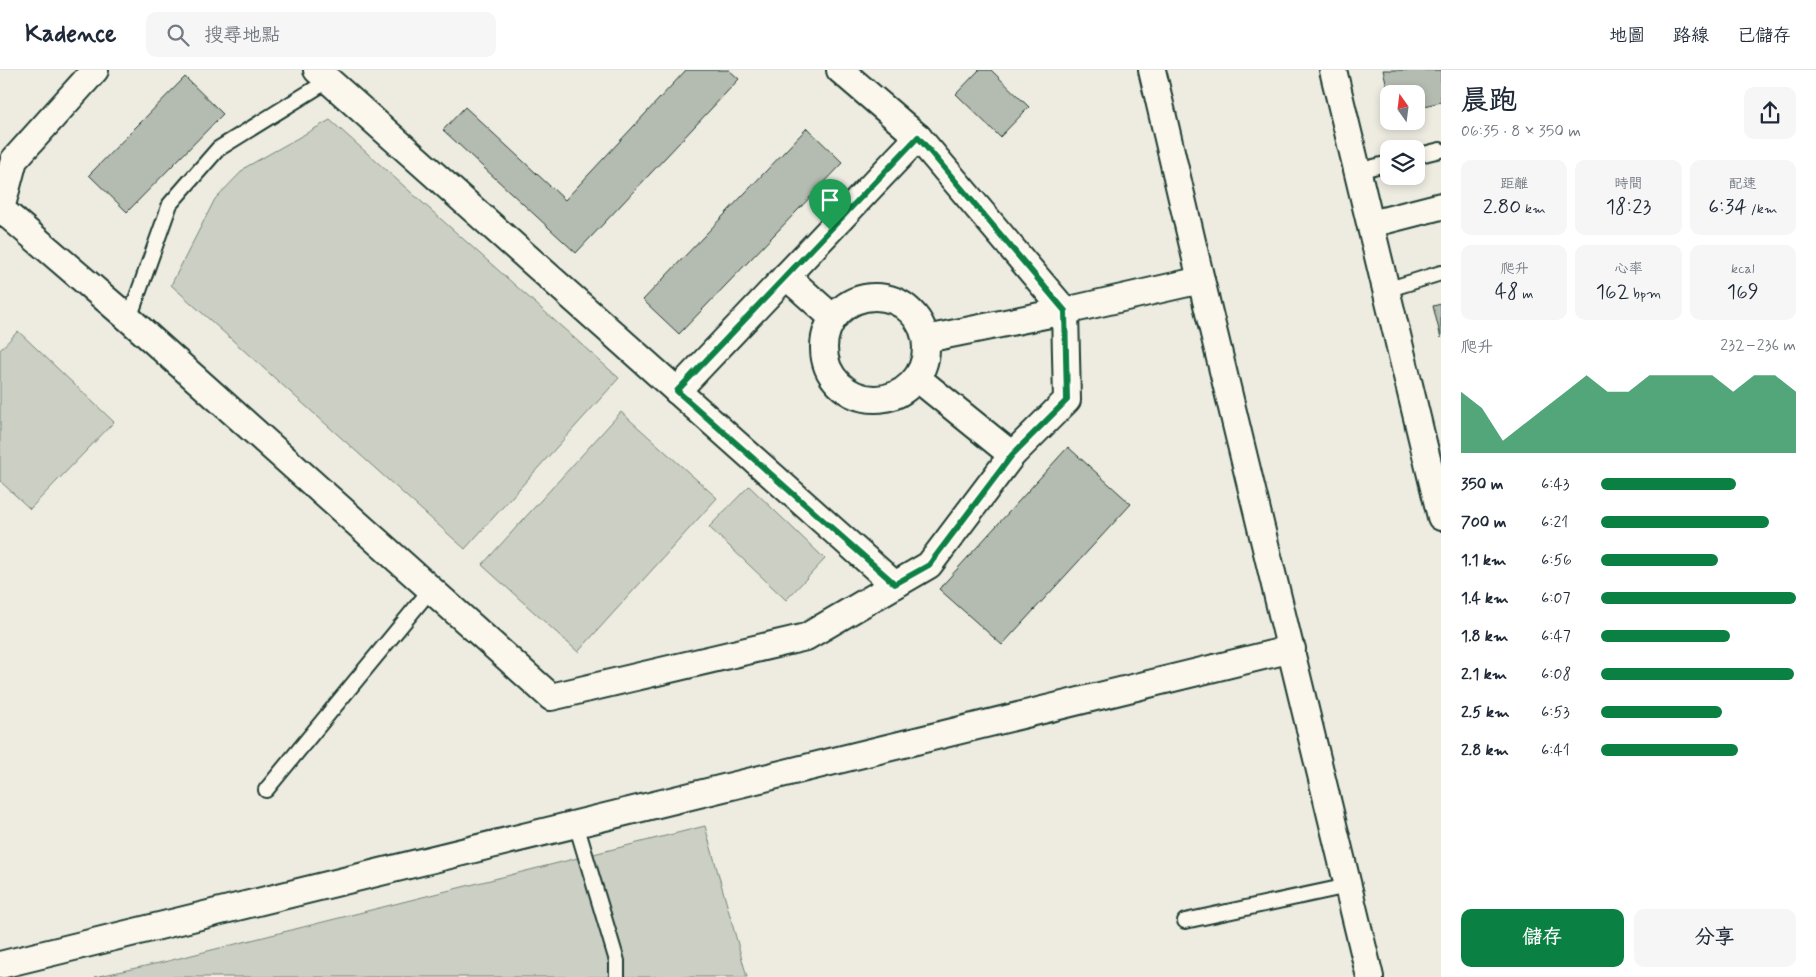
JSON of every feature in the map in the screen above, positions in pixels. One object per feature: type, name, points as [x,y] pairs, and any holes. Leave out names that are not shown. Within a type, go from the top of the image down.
[{"type":"street","points":[[95,70],[14,160],[1,208],[129,319],[551,697],[806,637],[929,565],[1012,455],[1067,400],[1065,311],[918,137],[840,70]]},
{"type":"street","points":[[1152,70],[1370,977]]},
{"type":"street","points":[[1333,70],[1441,517]]},
{"type":"street","points":[[323,75],[895,584]]},
{"type":"street","points":[[677,391],[918,137]]},
{"type":"street","points":[[1371,224],[1441,206]]},
{"type":"street","points":[[786,276],[833,318]]},
{"type":"street","points":[[926,339],[1065,311],[1201,280]]},
{"type":"street","points":[[878,297],[895,301],[909,310],[920,323],[926,339],[926,353],[923,366],[917,378],[906,389],[891,396],[876,399],[860,397],[845,390],[834,378],[826,364],[824,348],[826,332],[833,318],[845,306],[861,299],[878,297]]},
{"type":"street","points":[[917,378],[1012,455]]},
{"type":"street","points":[[0,965],[1292,650]]},
{"type":"lane","points":[[129,319],[170,204],[218,149],[323,75]]},
{"type":"lane","points":[[1425,154],[1440,150]]},
{"type":"lane","points":[[1358,171],[1380,165]]},
{"type":"lane","points":[[1386,290],[1441,273]]},
{"type":"lane","points":[[266,790],[431,590]]},
{"type":"lane","points":[[576,824],[617,961],[616,977]]},
{"type":"lane","points":[[1185,921],[1348,886]]},
{"type":"shaded area","points":[[330,120],[619,378],[465,549],[171,285],[215,199],[246,167]]},
{"type":"shaded area","points":[[18,331],[114,422],[30,509],[0,481],[0,350]]},
{"type":"shaded area","points":[[621,412],[717,498],[578,652],[482,565]]},
{"type":"shaded area","points":[[749,486],[825,559],[786,600],[709,527]]},
{"type":"shaded area","points":[[705,826],[747,977],[95,977],[168,961]]},
{"type":"building","points":[[686,70],[729,70],[739,79],[576,253],[443,130],[465,107],[565,200]]},
{"type":"building","points":[[979,70],[991,70],[1029,107],[1000,137],[956,94]]},
{"type":"building","points":[[1383,70],[1441,70],[1441,102],[1425,106],[1425,85],[1387,85]]},
{"type":"building","points":[[185,77],[223,114],[127,212],[89,175]]},
{"type":"building","points":[[807,128],[843,163],[679,334],[643,300]]},
{"type":"building","points":[[1441,304],[1441,338],[1433,306]]},
{"type":"building","points":[[1068,447],[1131,504],[1002,645],[939,589]]},
{"type":"route","points":[[918,137],[1065,311],[1067,400],[1012,455],[929,565],[895,584],[677,391],[830,230],[918,137]]}]
